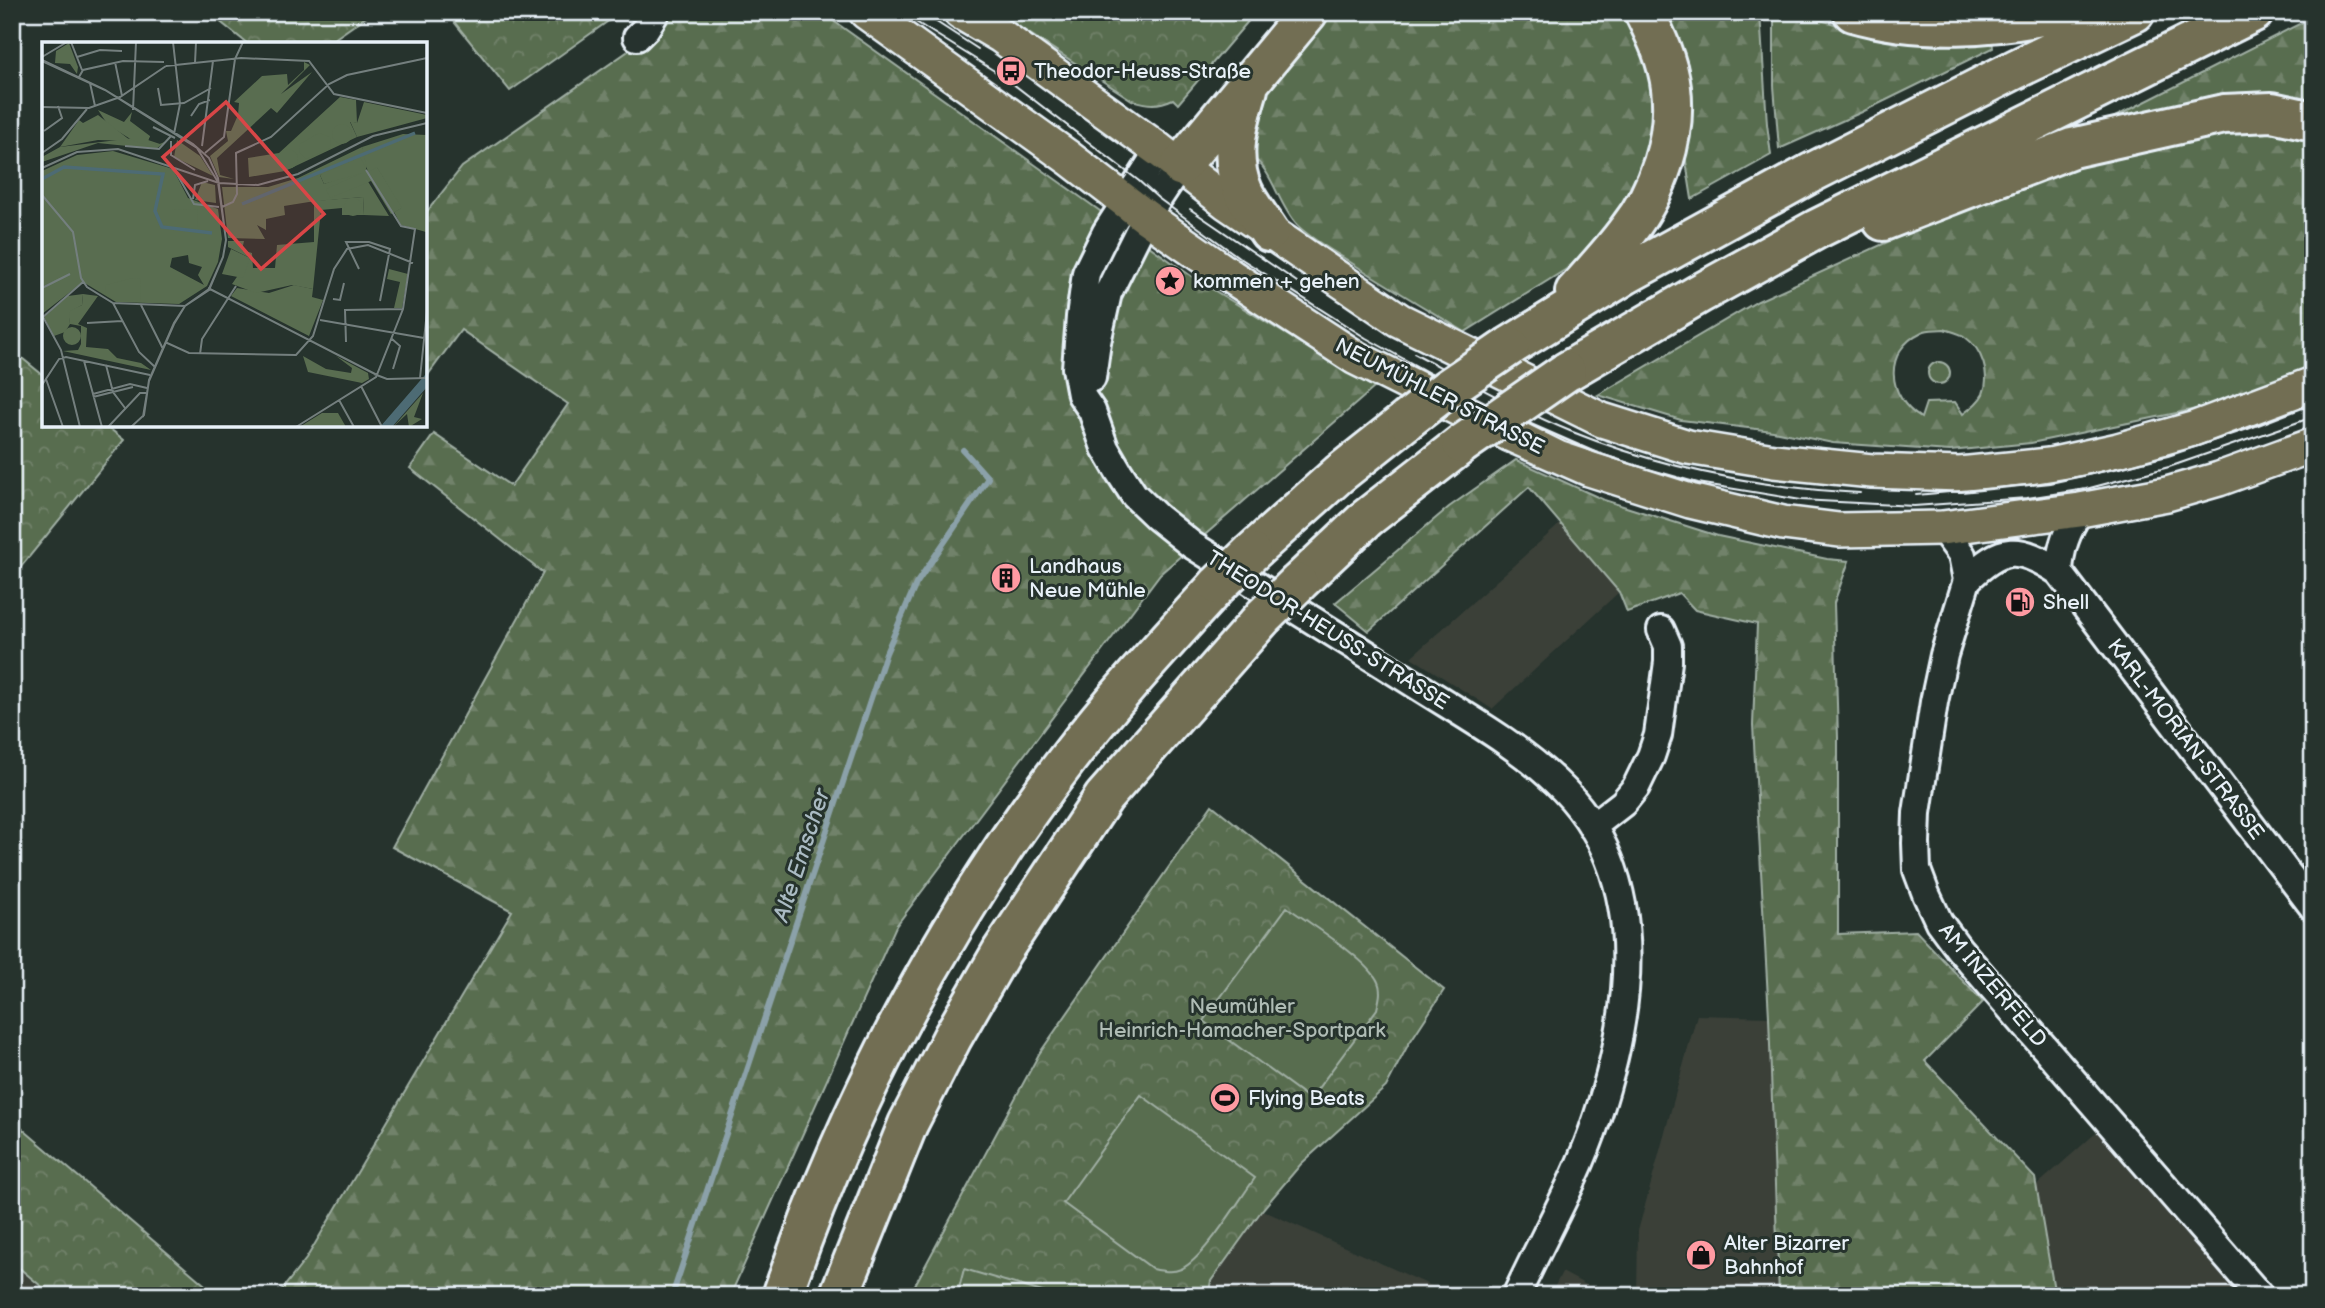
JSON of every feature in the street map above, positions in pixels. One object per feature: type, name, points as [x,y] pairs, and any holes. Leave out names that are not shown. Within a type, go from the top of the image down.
[{"type":"highway","points":[[1170,158],[1274,12]]},
{"type":"highway","points":[[1170,158],[1251,80],[1308,12]]},
{"type":"highway","points":[[1552,321],[1630,228],[1651,192],[1670,142],[1671,88],[1660,43],[1644,12]]},
{"type":"highway","points":[[1853,12],[1903,22],[1955,24],[2026,20],[2061,12]]},
{"type":"highway","points":[[782,1296],[826,1179],[861,1101],[906,1011],[954,926],[1014,832],[1070,756],[1129,683],[1218,585],[1251,553],[1339,474],[1447,389],[1510,346],[1625,275],[1813,173],[2016,69],[2135,12]]},
{"type":"highway","points":[[839,1296],[908,1124],[951,1038],[1002,951],[1104,797],[1264,616],[1367,518],[1462,444],[1566,372],[1699,294],[1818,237],[2254,12]]},
{"type":"highway","points":[[1251,80],[1238,122],[1235,160],[1243,190],[1269,233]]},
{"type":"highway","points":[[1818,237],[2072,148],[2224,114],[2272,112],[2313,121]]},
{"type":"main road","name":"NEUMÜHLER STRASSE","points":[[866,12],[1232,278],[1356,358],[1509,434],[1589,469],[1690,501],[1783,523],[1839,530],[1942,528],[2080,510],[2167,494],[2220,480],[2313,445]]},
{"type":"main road","points":[[960,12],[1001,36],[1269,233],[1399,320],[1602,420],[1688,447],[1774,461],[1872,471],[1960,474],[2011,469],[2049,465],[2118,450],[2193,429],[2313,384]]},
{"type":"street","points":[[637,37],[656,12]]},
{"type":"street","name":"THEODOR-HEUSS-STRASSE","points":[[1170,158],[1136,209],[1106,232],[1086,273],[1076,368],[1081,395],[1092,411],[1105,448],[1119,472],[1135,495],[1192,545],[1498,736],[1556,782],[1573,799],[1592,827],[1609,860],[1623,898],[1628,964],[1620,1033],[1597,1118],[1565,1196],[1516,1296]]},
{"type":"street","points":[[2059,572],[2062,547],[2080,510]]},
{"type":"street","points":[[1942,528],[1962,555],[1967,580]]},
{"type":"street","name":"KARL-MORIAN-STRASSE","points":[[1967,580],[1982,565],[2011,552],[2026,554],[2059,572],[2313,906]]},
{"type":"street","name":"AM INZERFELD","points":[[1967,580],[1942,667],[1917,813],[1917,870],[1926,894],[1939,922],[1959,949],[2260,1296]]},
{"type":"street","points":[[1592,827],[1623,803],[1636,787],[1651,756],[1658,735],[1668,662],[1668,646],[1661,630]]},
{"type":"shaded area","points":[[1560,524],[1619,592],[1492,709],[1411,657]]},
{"type":"shaded area","points":[[1697,1015],[1769,1017],[1779,1296],[1637,1296],[1638,1231]]},
{"type":"shaded area","points":[[2097,1132],[2239,1296],[2055,1296],[2036,1186]]},
{"type":"shaded area","points":[[1262,1210],[1454,1296],[1208,1296],[1211,1281]]},
{"type":"shaded area","points":[[12,1262],[53,1296],[12,1296]]},
{"type":"shaded area","points":[[1562,1272],[1601,1293],[1629,1296],[1550,1296]]},
{"type":"green space","points":[[208,12],[373,12],[330,42],[246,42]]},
{"type":"green space","points":[[446,12],[621,12],[510,91]]},
{"type":"green space","points":[[664,12],[821,12],[1194,278],[1374,388],[1160,574],[896,926],[730,1296],[277,1296],[306,1259],[512,911],[392,847],[543,573],[410,468],[434,434],[511,486],[568,404],[461,330],[427,376],[427,211],[462,167],[654,33]]},
{"type":"green space","points":[[996,12],[1256,12],[1178,104],[1173,99],[1153,104],[1132,100]]},
{"type":"green space","points":[[1322,12],[1627,12],[1654,86],[1655,125],[1634,198],[1581,260],[1465,332],[1303,230],[1290,217],[1264,169],[1250,155],[1248,118]]},
{"type":"green space","points":[[1662,12],[1760,12],[1771,155],[1692,199]]},
{"type":"green space","points":[[1774,12],[1793,12],[1838,25],[1905,36],[1992,39],[1993,48],[1779,149],[1774,86]]},
{"type":"green space","points":[[2313,17],[2313,102],[2101,124]]},
{"type":"green space","points":[[2220,128],[2313,134],[2313,367],[2201,408],[2031,443],[1950,451],[1833,443],[1773,431],[1681,420],[1598,395],[1758,301],[1962,208],[2049,175],[2131,149]],"holes":[[[1944,329],[1963,336],[1976,348],[1985,371],[1985,387],[1979,400],[1963,414],[1955,402],[1926,403],[1921,418],[1901,398],[1896,387],[1895,362],[1900,350],[1909,340],[1922,332]]]},
{"type":"green space","points":[[12,350],[42,374],[42,427],[108,427],[124,440],[12,578]]},
{"type":"green space","points":[[1939,362],[1947,365],[1950,373],[1947,381],[1939,384],[1931,381],[1928,373],[1931,365]]},
{"type":"green space","points":[[1516,460],[1604,500],[1718,536],[1827,559],[1849,561],[1834,603],[1838,737],[1838,934],[1916,931],[1983,1002],[1925,1061],[2035,1178],[2055,1296],[1779,1296],[1769,1017],[1753,725],[1757,624],[1695,610],[1679,593],[1627,612],[1619,592],[1529,487],[1369,631],[1335,603],[1449,507]]},
{"type":"green space","name":"Neumühler Heinrich-Hamacher-Sportpark","points":[[1212,805],[1444,990],[1408,1045],[1386,1087],[1301,1164],[1262,1210],[1211,1281],[1208,1296],[909,1296],[1039,1054]]},
{"type":"green space","points":[[1287,907],[1363,963],[1378,982],[1380,989],[1377,1009],[1310,1099],[1203,1021]]},
{"type":"green space","points":[[1141,1095],[1255,1178],[1200,1254],[1181,1269],[1174,1271],[1153,1269],[1063,1203]]},
{"type":"green space","points":[[12,1120],[218,1296],[53,1296],[12,1262]]},
{"type":"green space","points":[[964,1269],[1056,1296],[957,1296]]},
{"type":"waterway","name":"Alte Emscher","points":[[672,1296],[886,653],[916,584],[988,478],[963,450]]},
{"type":"tram line","points":[[900,12],[1004,77],[1158,198],[1240,258],[1366,338],[1469,395],[1565,442],[1631,464],[1698,483],[1801,500],[1914,506],[2027,498],[2086,489],[2169,467],[2313,417]]},
{"type":"tram line","points":[[921,12],[978,49]]},
{"type":"tram line","points":[[1190,209],[1297,282]]},
{"type":"tram line","points":[[1414,353],[1550,422],[1640,456],[1749,481],[1860,493]]},
{"type":"tram line","points":[[1916,495],[2028,485],[2083,476],[2168,456],[2313,404]]},
{"type":"place","name":"Theodor-Heuss-Straße","points":[[1011,71]]},
{"type":"place","name":"kommen + gehen","points":[[1170,281]]},
{"type":"place","name":"Landhaus Neue Mühle","points":[[1006,578]]},
{"type":"place","name":"Shell","points":[[2020,602]]},
{"type":"place","name":"Flying Beats","points":[[1225,1098]]},
{"type":"place","name":"Alter Bizarrer Bahnhof","points":[[1701,1255]]}]
